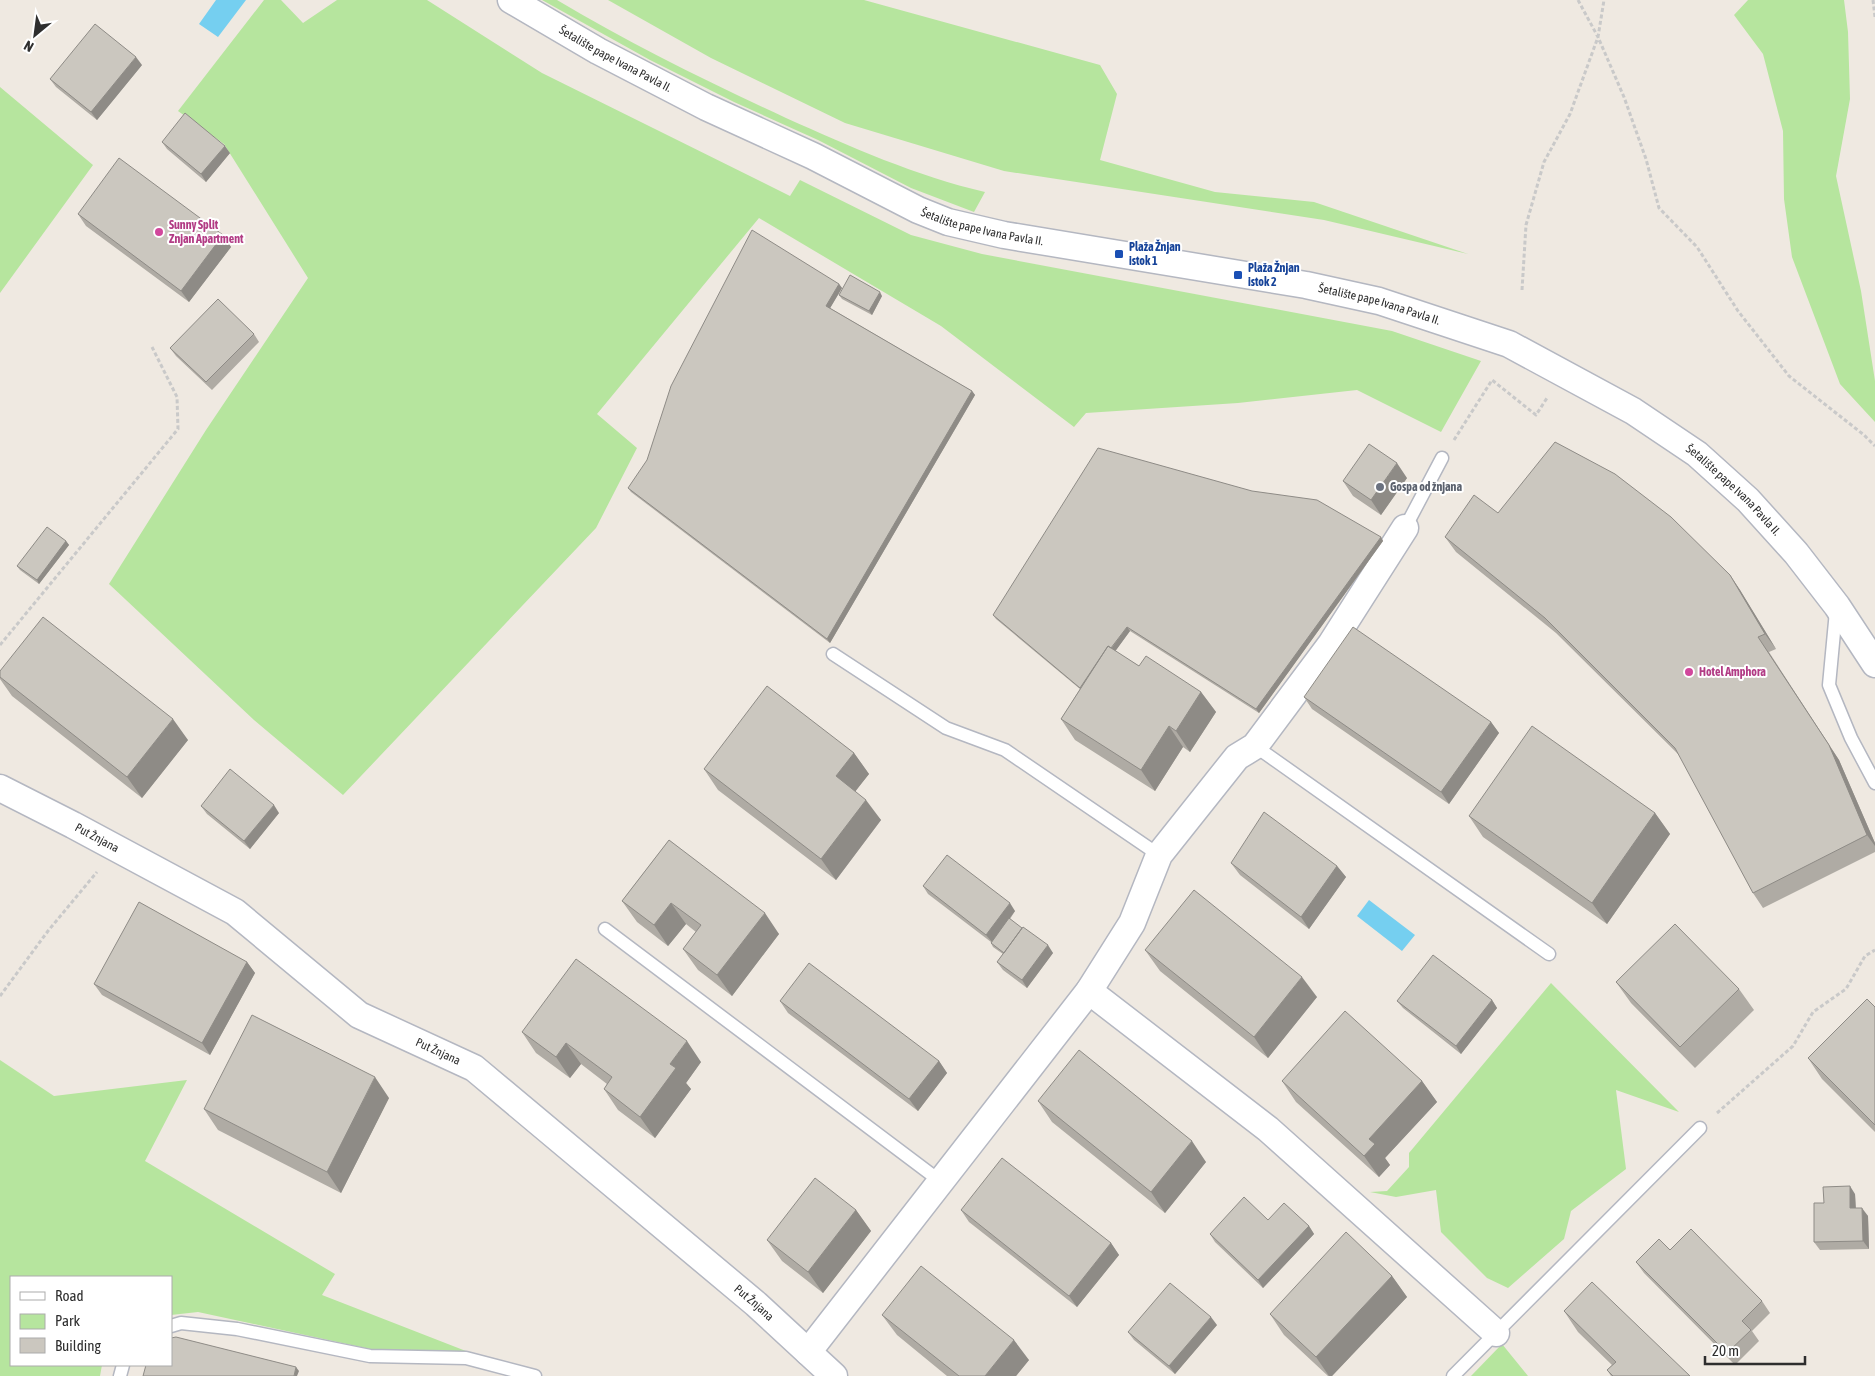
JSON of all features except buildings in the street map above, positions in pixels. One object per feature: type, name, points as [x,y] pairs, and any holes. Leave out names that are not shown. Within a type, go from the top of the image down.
[{"type":"street","name":"Šetalište pape Ivana Pavla II.","points":[[511,0],[598,52],[697,103],[813,156],[910,206],[948,222],[1004,235],[1306,285],[1379,301],[1509,344],[1633,411],[1697,454],[1748,500],[1796,553],[1837,606],[1875,664]]},
{"type":"street","points":[[808,1352],[1088,991],[1132,923],[1159,855],[1237,757],[1254,746],[1331,644],[1405,528]]},
{"type":"street","name":"Put Žnjana","points":[[0,788],[236,912],[358,1015],[474,1068],[756,1304],[834,1376]]},
{"type":"street","points":[[1088,991],[1268,1130],[1496,1333]]},
{"type":"lane","points":[[1405,528],[1442,458]]},
{"type":"lane","points":[[1837,606],[1829,685],[1852,738],[1875,783]]},
{"type":"lane","points":[[834,654],[946,728],[1005,750],[1159,855]]},
{"type":"lane","points":[[1254,746],[1549,954]]},
{"type":"lane","points":[[605,929],[940,1182]]},
{"type":"lane","points":[[1453,1376],[1700,1128]]},
{"type":"lane","points":[[172,1326],[181,1323],[236,1329],[370,1356],[466,1358],[535,1376]]},
{"type":"path","points":[[1578,0],[1598,37],[1646,159],[1659,208],[1696,247],[1738,311],[1789,376],[1864,435],[1875,446]]},
{"type":"path","points":[[1522,290],[1526,225],[1544,162],[1570,114],[1598,37],[1604,0]]},
{"type":"path","points":[[1873,0],[1875,18]]},
{"type":"path","points":[[0,645],[178,429],[177,397],[152,348]]},
{"type":"path","points":[[1442,458],[1492,380],[1536,415],[1563,372]]},
{"type":"path","points":[[0,996],[48,931],[91,882],[114,847]]},
{"type":"path","points":[[1700,1128],[1793,1046],[1813,1012],[1846,989],[1865,956],[1875,950]]},
{"type":"green space","points":[[264,0],[281,0],[303,23],[337,0],[427,0],[542,73],[790,196],[800,180],[911,235],[982,254],[1392,331],[1481,361],[1441,432],[1357,390],[1238,403],[1086,413],[1074,427],[941,326],[759,218],[597,414],[637,448],[596,528],[343,795],[254,720],[109,584],[206,430],[308,278],[224,144],[178,111]]},
{"type":"green space","points":[[542,0],[557,0],[670,62],[835,140],[934,178],[985,192],[974,212],[911,188],[818,140],[734,102],[650,60]]},
{"type":"green space","points":[[608,0],[864,0],[1100,65],[1117,94],[1100,160],[1215,192],[1314,202],[1468,254],[1324,220],[1004,171],[845,123],[711,58]]},
{"type":"green space","points":[[1748,0],[1844,0],[1848,32],[1850,99],[1836,176],[1861,291],[1875,381],[1875,422],[1840,384],[1792,257],[1784,199],[1783,131],[1763,54],[1734,15]]},
{"type":"green space","points":[[0,87],[93,165],[0,293]]},
{"type":"green space","points":[[1551,983],[1679,1112],[1616,1090],[1626,1169],[1571,1211],[1564,1239],[1508,1288],[1487,1278],[1441,1232],[1436,1190],[1396,1197],[1370,1192],[1387,1191],[1409,1167],[1409,1153]]},
{"type":"green space","points":[[0,1060],[54,1096],[187,1080],[145,1161],[335,1274],[322,1295],[471,1353],[370,1349],[198,1312],[172,1315],[172,1276],[10,1276],[10,1366],[102,1366],[100,1376],[0,1376]]},
{"type":"green space","points":[[1502,1344],[1528,1376],[1471,1376]]},
{"type":"water","points":[[216,0],[246,0],[218,37],[199,24]]},
{"type":"water","points":[[1369,900],[1415,935],[1402,951],[1357,916]]},
{"type":"place","name":"Sunny Split Znjan Apartment","points":[[159,232]]},
{"type":"place","name":"Plaža Žnjan istok 1","points":[[1119,254]]},
{"type":"place","name":"Plaža Žnjan istok 2","points":[[1238,275]]},
{"type":"place","name":"Gospa od žnjana","points":[[1380,487]]},
{"type":"place","name":"Hotel Amphora","points":[[1689,672]]}]
